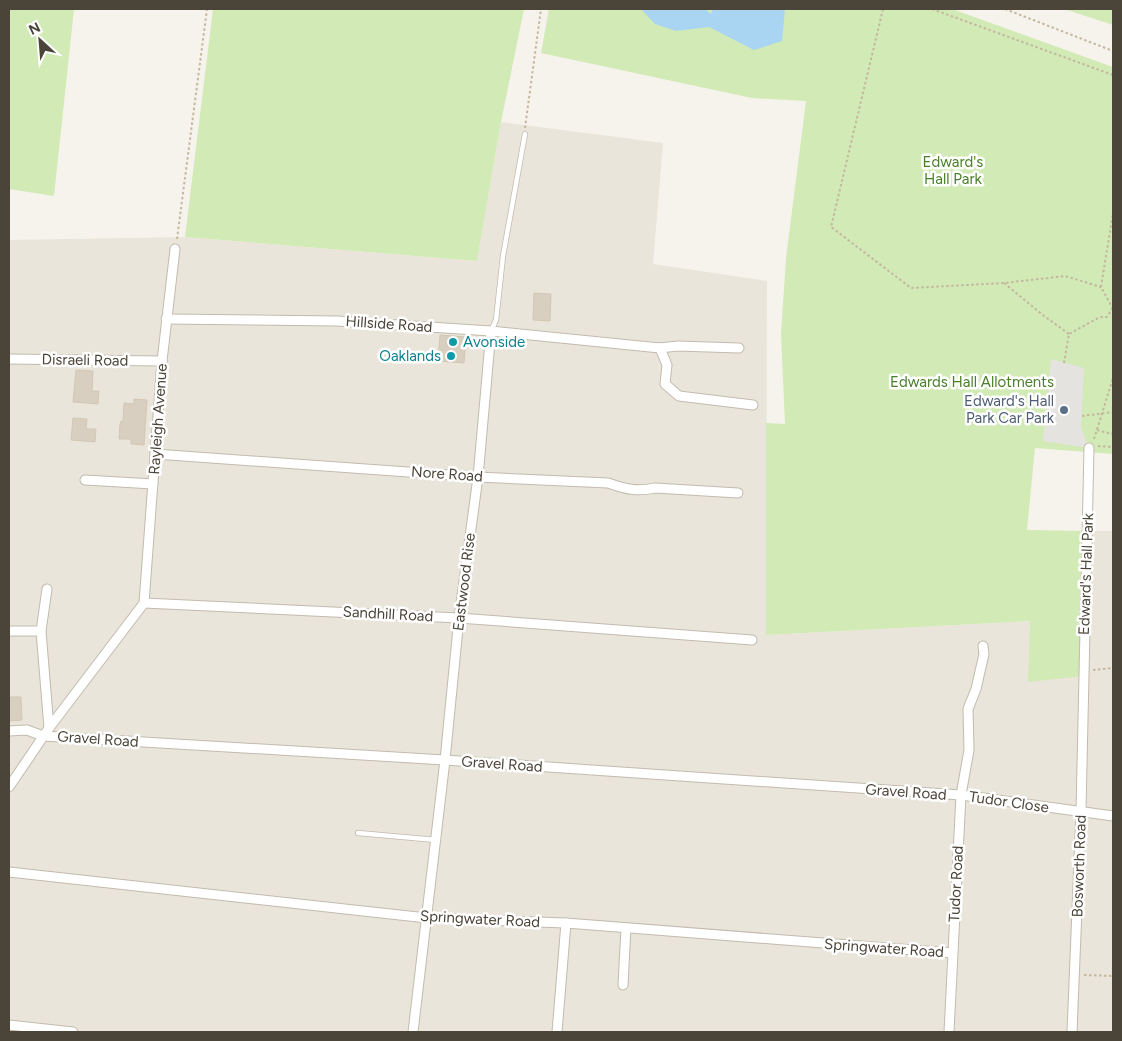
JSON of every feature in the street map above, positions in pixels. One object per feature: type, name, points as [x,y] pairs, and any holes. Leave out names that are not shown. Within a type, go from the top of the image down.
[{"type":"street","name":"Rayleigh Avenue","points":[[144,603],[162,361],[175,249]]},
{"type":"street","name":"Hillside Road","points":[[166,319],[337,321],[491,331],[659,348],[678,346],[739,348]]},
{"type":"street","name":"Eastwood Rise","points":[[413,1032],[445,760],[459,618],[478,476],[491,331]]},
{"type":"street","points":[[659,348],[666,365],[665,384],[679,396],[753,405]]},
{"type":"street","name":"Disraeli Road","points":[[9,359],[162,361]]},
{"type":"street","name":"Edward's Hall Park","points":[[1082,700],[1089,448]]},
{"type":"street","name":"Nore Road","points":[[155,454],[608,483],[627,490],[642,491],[654,488],[738,493]]},
{"type":"street","points":[[85,480],[153,484]]},
{"type":"street","points":[[46,732],[41,631],[47,589]]},
{"type":"street","points":[[9,787],[46,732],[144,603]]},
{"type":"street","name":"Sandhill Road","points":[[144,603],[459,618],[752,640]]},
{"type":"street","points":[[9,631],[41,631]]},
{"type":"street","name":"Tudor Close","points":[[983,646],[984,654],[976,690],[968,712],[969,750],[962,795],[1113,816]]},
{"type":"street","name":"Bosworth Road","points":[[1072,1032],[1081,811],[1082,700]]},
{"type":"street","name":"Gravel Road","points":[[9,731],[28,730],[962,795]]},
{"type":"street","name":"Tudor Road","points":[[949,1032],[962,795]]},
{"type":"street","name":"Springwater Road","points":[[9,872],[427,918],[566,923],[952,953]]},
{"type":"street","points":[[557,1032],[566,923]]},
{"type":"street","points":[[623,985],[626,928]]},
{"type":"street","points":[[9,1025],[73,1032]]},
{"type":"lane","name":"Eastwood Rise","points":[[491,331],[496,320],[503,256],[525,134]]},
{"type":"lane","points":[[358,833],[436,840]]},
{"type":"path","points":[[175,249],[207,9]]},
{"type":"path","points":[[525,134],[524,121],[541,9]]},
{"type":"path","points":[[883,9],[831,227],[911,288],[1004,283],[1065,276],[1101,287]]},
{"type":"path","points":[[932,9],[1113,75]]},
{"type":"path","points":[[1005,9],[1113,51]]},
{"type":"path","points":[[1069,334],[1100,317],[1107,316],[1113,309],[1101,287],[1113,213]]},
{"type":"path","points":[[1004,283],[1069,334]]},
{"type":"path","points":[[1064,362],[1069,334]]},
{"type":"path","points":[[1089,448],[1097,430],[1113,378]]},
{"type":"path","points":[[1035,402],[1047,403]]},
{"type":"path","points":[[1082,416],[1113,412]]},
{"type":"path","points":[[1097,430],[1112,434],[1113,432]]},
{"type":"path","points":[[1104,446],[1113,447]]},
{"type":"path","points":[[1083,671],[1113,668]]},
{"type":"path","points":[[1074,975],[1113,976]]},
{"type":"shaded area","points":[[501,122],[663,143],[653,264],[767,281],[766,635],[1030,621],[1087,531],[1113,531],[1113,1032],[9,1032],[9,240],[185,237],[477,261]]},
{"type":"shaded area","name":"Edward's Hall Park Car Park","points":[[1051,359],[1084,368],[1081,428],[1089,448],[1043,441]]},
{"type":"green space","points":[[9,9],[74,9],[54,196],[9,189]]},
{"type":"green space","points":[[213,9],[524,9],[501,122],[477,261],[185,237]]},
{"type":"green space","name":"Edwards Hall Allotments","points":[[549,9],[952,9],[1113,67],[1113,454],[1035,448],[1027,530],[1087,531],[1083,676],[1028,682],[1030,621],[766,635],[766,423],[785,424],[781,334],[786,258],[806,101],[752,98],[541,53]]},
{"type":"green space","points":[[1064,9],[1113,9],[1113,25]]},
{"type":"water","points":[[641,9],[705,9],[711,14],[713,9],[785,9],[782,41],[754,50],[709,27],[676,31],[655,24]]},
{"type":"building","points":[[534,293],[551,294],[550,321],[533,320]]},
{"type":"building","points":[[440,335],[466,337],[464,363],[438,361]]},
{"type":"building","points":[[76,370],[93,371],[92,391],[99,391],[98,404],[73,402]]},
{"type":"building","points":[[134,399],[147,400],[144,445],[131,444],[131,439],[119,439],[124,403],[134,404]]},
{"type":"building","points":[[73,418],[87,419],[86,429],[96,429],[95,442],[71,440]]},
{"type":"building","points":[[9,697],[21,697],[22,720],[9,721]]},
{"type":"place","name":"Avonside","points":[[453,342]]},
{"type":"place","name":"Oaklands","points":[[451,356]]},
{"type":"place","name":"Edward's Hall Park Car Park","points":[[1064,410]]}]
